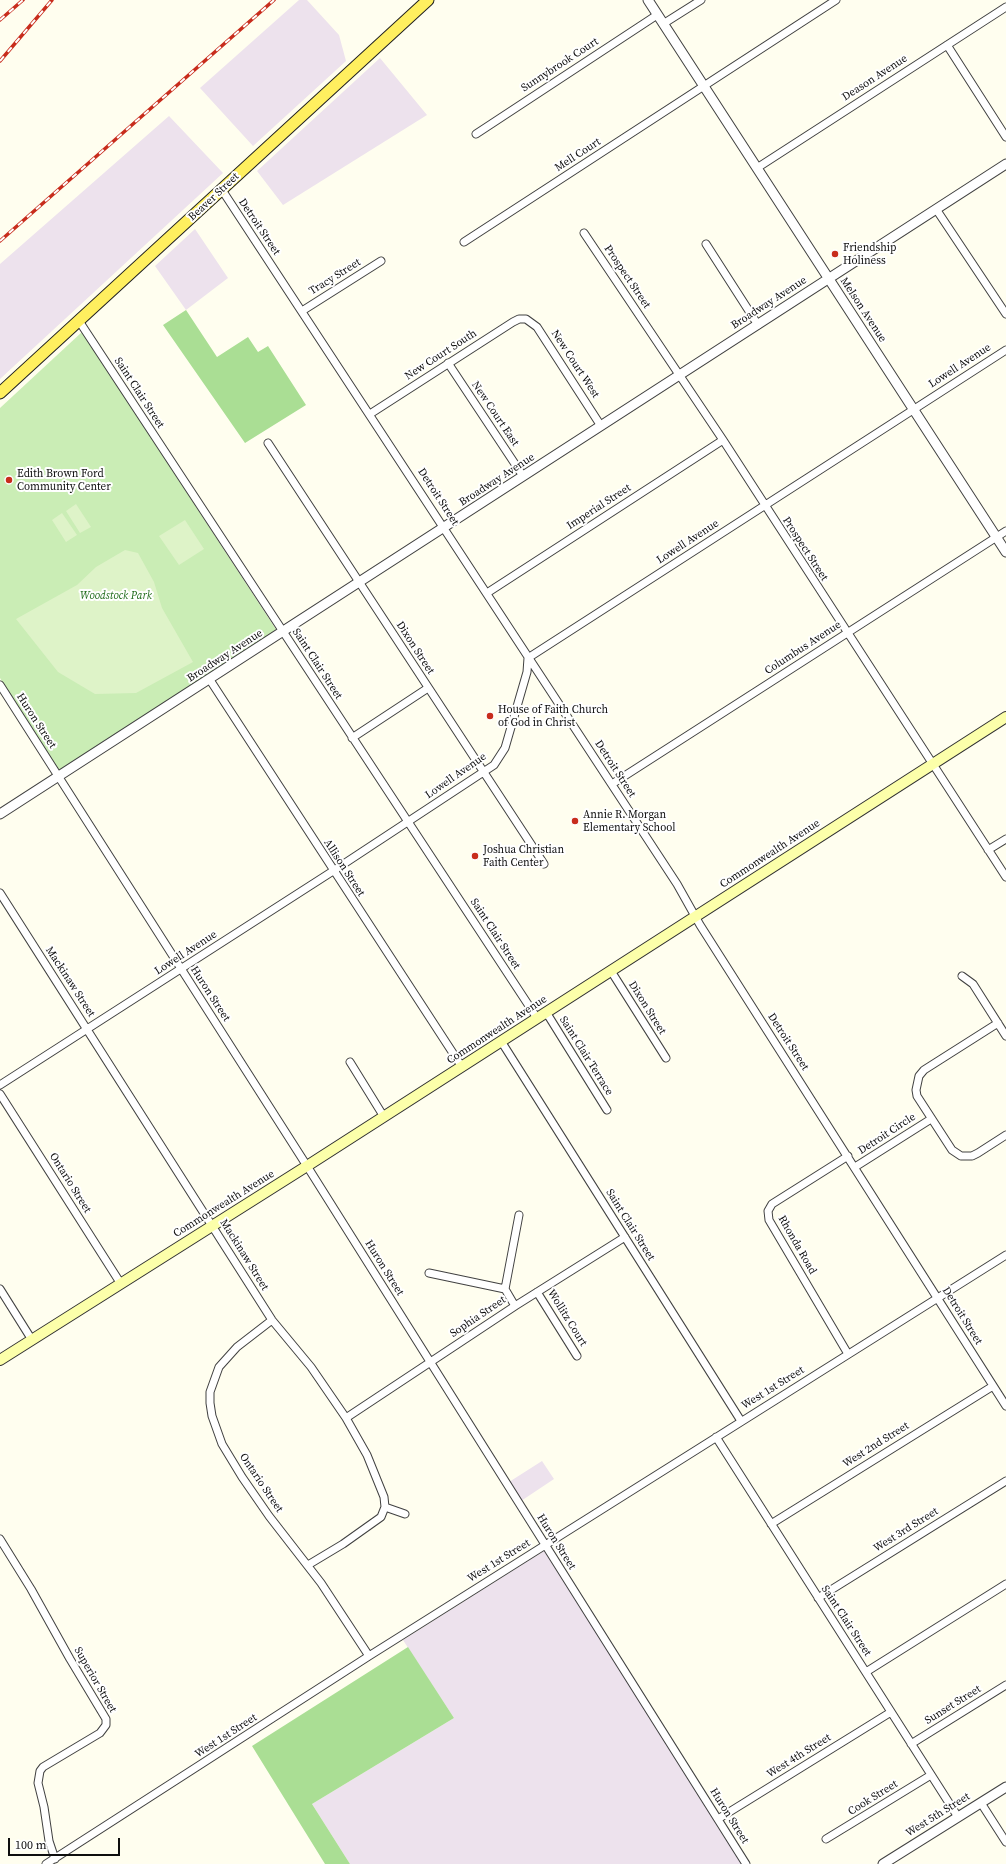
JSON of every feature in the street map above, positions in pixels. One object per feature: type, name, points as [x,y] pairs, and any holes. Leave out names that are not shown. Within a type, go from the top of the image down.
[{"type":"main road","name":"Beaver Street","points":[[0,393],[428,0]]},
{"type":"main road","name":"Commonwealth Avenue","points":[[0,1360],[384,1117],[1006,717]]},
{"type":"street","name":"Melson Avenue","points":[[648,0],[1006,552]]},
{"type":"street","points":[[663,24],[701,0]]},
{"type":"street","name":"Mell Court","points":[[464,242],[836,0]]},
{"type":"street","name":"Deason Avenue","points":[[757,168],[1006,7]]},
{"type":"street","name":"Sunnybrook Court","points":[[476,134],[657,15]]},
{"type":"street","points":[[947,45],[1006,136]]},
{"type":"street","name":"Broadway Avenue","points":[[0,814],[210,680],[1006,164]]},
{"type":"street","name":"Detroit Street","points":[[222,190],[677,884],[1006,1406]]},
{"type":"street","points":[[936,209],[1006,314]]},
{"type":"street","name":"Prospect Street","points":[[584,233],[723,440],[764,506],[1006,877]]},
{"type":"street","points":[[706,244],[758,325]]},
{"type":"street","name":"Tracy Street","points":[[302,311],[380,261]]},
{"type":"street","name":"New Court South","points":[[370,414],[513,322],[519,319],[526,319]]},
{"type":"street","name":"New Court West","points":[[526,319],[537,327],[601,426]]},
{"type":"street","name":"Saint Clair Street","points":[[79,321],[537,1018]]},
{"type":"street","name":"Lowell Avenue","points":[[0,1085],[333,871],[494,765],[505,748],[527,672],[528,658],[1006,350]]},
{"type":"street","name":"New Court East","points":[[448,363],[524,476]]},
{"type":"street","name":"Imperial Street","points":[[487,593],[723,440]]},
{"type":"street","name":"Dixon Street","points":[[268,443],[544,864]]},
{"type":"street","name":"Columbus Avenue","points":[[612,784],[1006,531]]},
{"type":"street","name":"Allison Street","points":[[210,680],[462,1067]]},
{"type":"street","name":"Huron Street","points":[[0,685],[307,1166],[746,1864]]},
{"type":"street","points":[[352,738],[428,688]]},
{"type":"street","points":[[988,850],[1006,839]]},
{"type":"street","name":"Mackinaw Street","points":[[0,893],[272,1320],[300,1353],[346,1418],[367,1455],[384,1497],[385,1507]]},
{"type":"street","name":"Dixon Street","points":[[611,971],[666,1058]]},
{"type":"street","points":[[962,976],[972,984],[1006,1036]]},
{"type":"street","name":"Saint Clair Terrace","points":[[546,1012],[607,1110]]},
{"type":"street","points":[[998,1023],[924,1070],[916,1084],[917,1096],[952,1150],[961,1156],[966,1157],[978,1153],[1006,1135]]},
{"type":"street","name":"Saint Clair Street","points":[[501,1041],[741,1421]]},
{"type":"street","points":[[350,1062],[384,1117]]},
{"type":"street","name":"Ontario Street","points":[[0,1094],[121,1284]]},
{"type":"street","name":"Detroit Circle","points":[[855,1167],[931,1118]]},
{"type":"street","name":"Rhonda Road","points":[[848,1156],[772,1204],[768,1210],[769,1220],[848,1354]]},
{"type":"street","points":[[515,1306],[505,1289],[519,1215]]},
{"type":"street","name":"Sophia Street","points":[[346,1418],[515,1306],[625,1237]]},
{"type":"street","name":"West 1st Street","points":[[46,1864],[369,1656],[1006,1255]]},
{"type":"street","points":[[429,1273],[505,1289]]},
{"type":"street","points":[[0,1289],[32,1340]]},
{"type":"street","name":"Wollitz Court","points":[[537,1292],[577,1356]]},
{"type":"street","name":"Ontario Street","points":[[272,1320],[237,1347],[219,1366],[213,1382],[210,1403],[217,1431],[242,1477],[269,1516],[308,1564],[369,1656]]},
{"type":"street","name":"West 2nd Street","points":[[771,1524],[993,1386]]},
{"type":"street","name":"Saint Clair Street","points":[[716,1437],[958,1817]]},
{"type":"street","name":"West 3rd Street","points":[[818,1598],[1006,1481]]},
{"type":"street","points":[[308,1564],[362,1531],[380,1517],[385,1507],[405,1514]]},
{"type":"street","name":"Superior Street","points":[[0,1539],[106,1719],[106,1724],[100,1733],[43,1767],[40,1771],[38,1783],[44,1807],[49,1842],[55,1859]]},
{"type":"street","points":[[866,1672],[1006,1584]]},
{"type":"street","name":"Sunset Street","points":[[911,1744],[1006,1685]]},
{"type":"street","name":"West 4th Street","points":[[718,1820],[891,1712]]},
{"type":"street","name":"Cook Street","points":[[826,1839],[931,1775]]},
{"type":"street","name":"West 5th Street","points":[[883,1864],[1006,1787]]},
{"type":"street","points":[[981,1802],[1006,1842]]},
{"type":"shaded area","points":[[299,0],[307,0],[339,35],[346,61],[253,146],[200,88]]},
{"type":"shaded area","points":[[380,58],[427,115],[283,205],[257,171]]},
{"type":"shaded area","points":[[169,116],[223,173],[0,379],[0,264]]},
{"type":"shaded area","points":[[195,229],[228,278],[186,310],[155,266]]},
{"type":"shaded area","points":[[542,1461],[554,1479],[521,1501],[509,1482]]},
{"type":"shaded area","points":[[544,1551],[742,1864],[350,1864],[312,1804],[454,1718],[403,1640]]},
{"type":"green space","points":[[186,310],[217,357],[248,337],[258,352],[268,346],[306,405],[245,443],[163,325]]},
{"type":"green space","name":"Woodstock Park","points":[[82,332],[277,631],[60,772],[0,678],[0,408]]},
{"type":"green space","points":[[76,504],[91,527],[80,533],[66,511]]},
{"type":"green space","points":[[62,513],[77,535],[66,542],[52,520]]},
{"type":"green space","points":[[185,520],[204,549],[179,565],[159,536]]},
{"type":"green space","points":[[125,550],[138,553],[154,582],[162,608],[193,662],[136,693],[95,694],[58,672],[16,619],[77,585],[96,567]]},
{"type":"green space","points":[[408,1647],[454,1718],[312,1804],[350,1864],[325,1864],[252,1746]]},
{"type":"railway","points":[[0,20],[23,0]]},
{"type":"railway","points":[[0,61],[52,0]]},
{"type":"railway","points":[[0,241],[274,0]]},
{"type":"place","name":"Friendship Holiness","points":[[835,254]]},
{"type":"place","name":"Edith Brown Ford Community Center","points":[[9,480]]},
{"type":"place","name":"House of Faith Church of God in Christ","points":[[490,716]]},
{"type":"place","name":"Annie R. Morgan Elementary School","points":[[575,821]]},
{"type":"place","name":"Joshua Christian Faith Center","points":[[475,856]]}]
